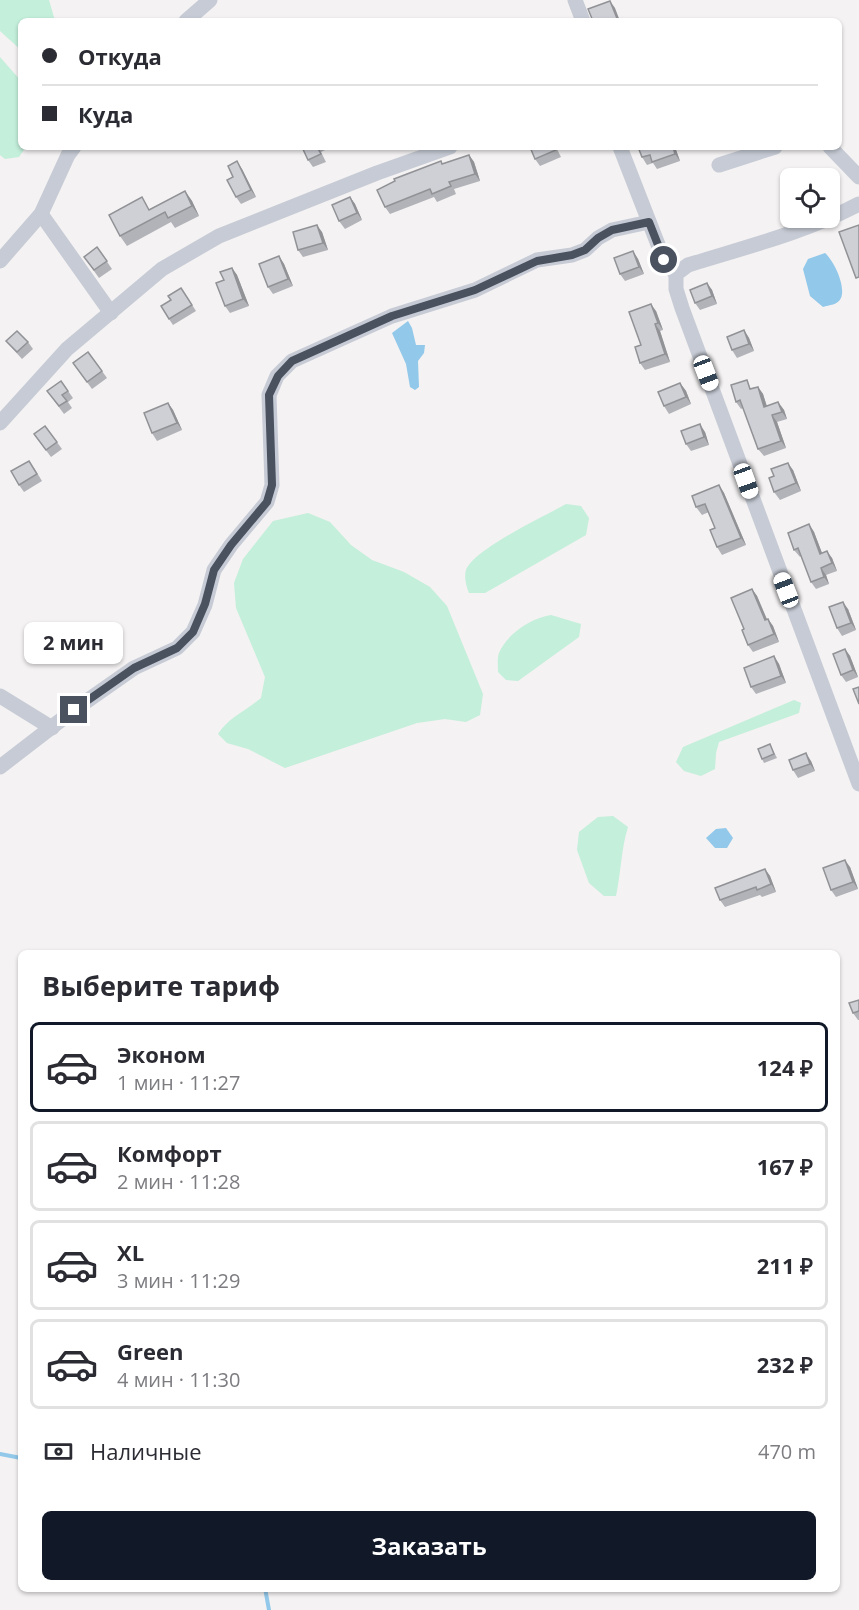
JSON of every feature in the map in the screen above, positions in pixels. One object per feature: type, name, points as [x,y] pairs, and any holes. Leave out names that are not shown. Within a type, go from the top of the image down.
[{"type":"street","points":[[189,18],[210,0]]},
{"type":"street","points":[[575,0],[581,18]]},
{"type":"street","points":[[0,261],[40,214],[72,150]]},
{"type":"street","points":[[0,423],[67,350],[162,269],[219,236],[377,173],[442,150]]},
{"type":"street","points":[[621,150],[664,260],[676,274],[676,289],[682,308],[859,784]]},
{"type":"street","points":[[719,165],[766,150]]},
{"type":"street","points":[[833,150],[859,177]]},
{"type":"street","points":[[676,274],[688,266],[834,217],[859,204]]},
{"type":"street","points":[[40,214],[111,313]]},
{"type":"street","points":[[0,766],[134,668],[177,648],[193,632],[205,604],[214,570],[231,545],[267,502],[272,485],[269,395],[278,376],[292,361],[392,316],[475,290],[537,261],[572,255],[585,250],[598,238],[612,230],[649,222]]},
{"type":"street","points":[[0,696],[52,728]]},
{"type":"green space","points":[[0,0],[49,0],[54,18],[18,18],[18,47],[0,31]]},
{"type":"green space","points":[[0,57],[18,78],[18,150],[24,150],[19,157],[5,159],[0,155]]},
{"type":"green space","points":[[566,504],[581,506],[589,518],[586,535],[485,593],[469,593],[465,573],[472,562],[496,543]]},
{"type":"green space","points":[[308,513],[330,522],[351,545],[372,560],[404,572],[430,587],[447,606],[483,694],[480,715],[466,722],[445,719],[417,723],[285,768],[248,749],[227,743],[218,734],[232,719],[261,698],[265,677],[236,608],[234,583],[243,559],[273,521]]},
{"type":"green space","points":[[551,615],[581,624],[579,637],[518,681],[506,680],[498,672],[498,655],[503,646],[514,633],[528,623]]},
{"type":"green space","points":[[794,700],[801,703],[799,713],[719,742],[715,769],[701,776],[684,771],[676,762],[683,747]]},
{"type":"green space","points":[[613,816],[628,827],[616,896],[604,896],[589,883],[577,850],[579,832],[598,817]]},
{"type":"water","points":[[825,253],[838,274],[842,293],[838,302],[823,307],[810,296],[803,269],[808,259]]},
{"type":"water","points":[[408,321],[416,345],[425,345],[424,353],[418,361],[419,387],[415,390],[410,387],[406,364],[392,333]]},
{"type":"water","points":[[726,828],[733,838],[727,848],[715,848],[706,838],[716,829]]},
{"type":"building","points":[[610,1],[617,18],[592,18],[588,9]]},
{"type":"building","points":[[303,150],[319,150],[321,154],[308,160]]},
{"type":"building","points":[[531,150],[556,150],[535,159]]},
{"type":"building","points":[[639,150],[674,150],[675,154],[652,162],[650,155],[642,157]]},
{"type":"building","points":[[469,155],[475,174],[449,182],[451,186],[432,194],[430,189],[385,207],[377,190],[395,181],[394,179],[441,161],[442,164]]},
{"type":"building","points":[[237,161],[251,190],[236,197],[227,180],[233,177],[228,166]]},
{"type":"building","points":[[185,191],[192,206],[168,218],[165,212],[120,236],[109,215],[142,197],[149,210]]},
{"type":"building","points":[[350,197],[357,213],[339,221],[332,205]]},
{"type":"building","points":[[317,225],[323,243],[298,250],[293,232]]},
{"type":"building","points":[[859,225],[859,277],[856,278],[839,232]]},
{"type":"building","points":[[97,247],[107,261],[94,270],[84,257]]},
{"type":"building","points":[[633,251],[639,267],[620,274],[614,258]]},
{"type":"building","points":[[279,256],[288,279],[268,287],[259,264]]},
{"type":"building","points":[[232,268],[243,299],[225,306],[216,283],[224,280],[220,272]]},
{"type":"building","points":[[707,283],[712,296],[695,303],[690,290]]},
{"type":"building","points":[[181,288],[192,305],[169,319],[161,306],[171,300],[168,296]]},
{"type":"building","points":[[651,304],[665,354],[640,363],[635,347],[641,345],[629,312]]},
{"type":"building","points":[[744,330],[749,344],[732,350],[727,337]]},
{"type":"building","points":[[17,331],[28,342],[17,352],[6,341]]},
{"type":"building","points":[[88,352],[102,371],[87,382],[73,363]]},
{"type":"building","points":[[747,380],[750,389],[758,387],[764,407],[778,402],[782,412],[772,415],[781,441],[758,449],[740,400],[736,402],[731,385]]},
{"type":"building","points":[[61,381],[68,391],[62,395],[67,401],[59,406],[47,391]]},
{"type":"building","points":[[680,383],[686,397],[664,406],[658,392]]},
{"type":"building","points":[[168,403],[177,423],[152,433],[144,413]]},
{"type":"building","points":[[700,424],[704,437],[686,444],[681,431]]},
{"type":"building","points":[[45,426],[57,442],[46,450],[34,434]]},
{"type":"building","points":[[29,461],[37,474],[19,485],[11,471]]},
{"type":"building","points":[[788,463],[796,483],[774,492],[769,478],[774,476],[771,469]]},
{"type":"building","points":[[719,485],[741,538],[717,547],[710,530],[715,528],[705,504],[696,507],[692,496]]},
{"type":"building","points":[[809,524],[820,554],[827,551],[832,563],[821,568],[824,577],[811,582],[798,548],[794,550],[788,533]]},
{"type":"building","points":[[752,589],[765,620],[768,619],[774,634],[748,645],[731,598]]},
{"type":"building","points":[[843,602],[851,623],[837,628],[829,607]]},
{"type":"building","points":[[845,649],[853,670],[841,675],[833,654]]},
{"type":"building","points":[[774,656],[781,676],[751,687],[744,668]]},
{"type":"building","points":[[859,687],[859,704],[853,689]]},
{"type":"building","points":[[770,744],[774,754],[762,759],[758,749]]},
{"type":"building","points":[[806,753],[810,764],[793,770],[789,760]]},
{"type":"building","points":[[845,860],[853,882],[831,890],[823,868]]},
{"type":"building","points":[[765,869],[771,884],[720,900],[715,888]]},
{"type":"building","points":[[859,1000],[859,1011],[853,1013],[849,1003]]},
{"type":"waterway","points":[[0,1454],[18,1457]]},
{"type":"waterway","points":[[266,1592],[269,1610]]},
{"type":"route","points":[[74,710],[134,668],[177,648],[193,632],[205,604],[214,570],[231,545],[267,502],[272,485],[269,395],[278,376],[292,361],[392,316],[475,290],[537,261],[572,255],[585,250],[598,238],[612,230],[649,222],[664,260]]}]
